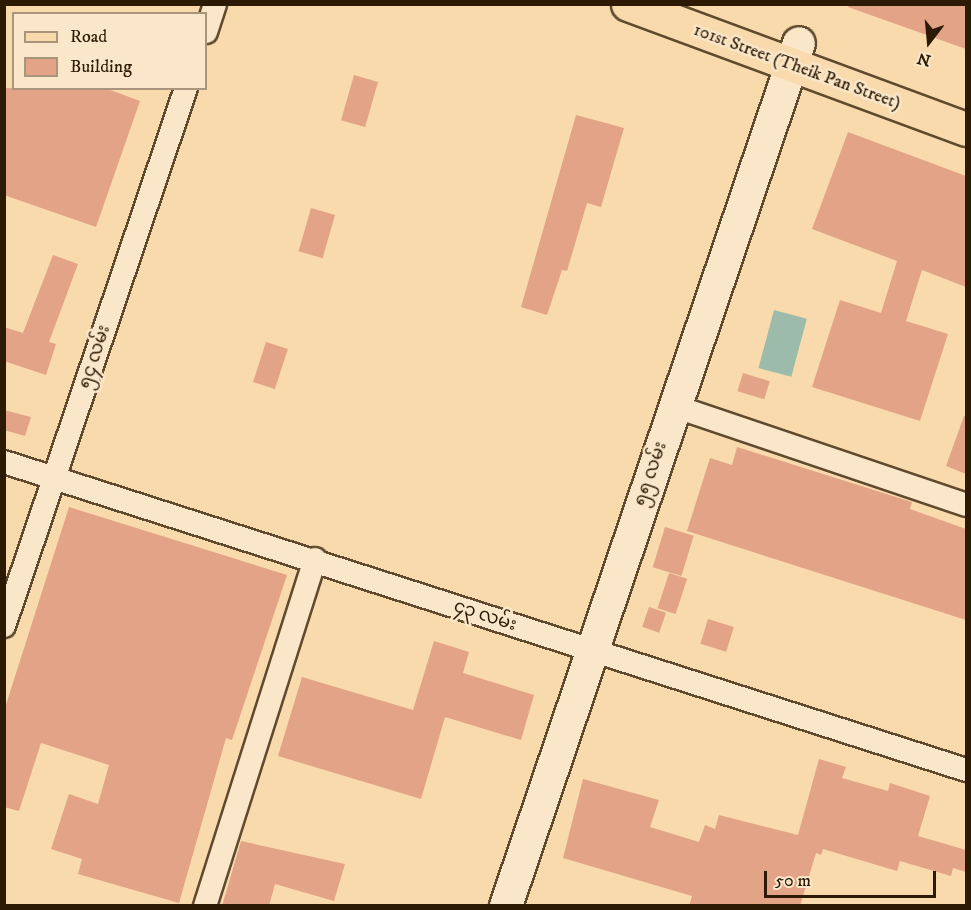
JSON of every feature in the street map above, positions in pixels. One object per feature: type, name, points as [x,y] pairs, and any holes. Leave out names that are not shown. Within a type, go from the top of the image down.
[{"type":"main road","name":"101st Street (Theik Pan Street)","points":[[628,4],[966,105]]},
{"type":"main road","name":"101st Street (Theik Pan Street)","points":[[693,4],[795,54],[966,129]]},
{"type":"main road","name":"၅၅ လမ်း","points":[[506,906],[589,650],[795,54]]},
{"type":"street","points":[[207,29],[215,4]]},
{"type":"street","name":"၅၄ လမ်း","points":[[4,626],[56,479],[185,90]]},
{"type":"street","points":[[674,406],[966,505]]},
{"type":"street","name":"၄၃ လမ်း","points":[[4,462],[315,559],[589,650],[966,770]]},
{"type":"street","points":[[205,906],[315,559]]},
{"type":"shaded area","points":[[774,310],[807,319],[791,377],[758,368]]},
{"type":"building","points":[[849,4],[966,4],[966,49],[848,7]]},
{"type":"building","points":[[354,75],[378,82],[365,127],[341,120]]},
{"type":"building","points":[[4,88],[12,88],[12,90],[110,90],[140,101],[96,227],[4,195]]},
{"type":"building","points":[[576,115],[624,128],[601,207],[587,203],[567,271],[562,270],[547,315],[521,307]]},
{"type":"building","points":[[848,132],[966,176],[966,287],[922,270],[906,321],[948,334],[920,421],[812,387],[840,300],[881,313],[897,261],[812,229]]},
{"type":"building","points":[[311,208],[335,215],[323,258],[299,251]]},
{"type":"building","points":[[53,255],[78,264],[49,342],[56,344],[46,375],[4,361],[4,327],[23,333]]},
{"type":"building","points":[[266,342],[288,349],[275,389],[253,382]]},
{"type":"building","points":[[743,373],[770,381],[764,399],[737,391]]},
{"type":"building","points":[[4,410],[31,417],[25,436],[4,430]]},
{"type":"building","points":[[964,416],[966,416],[966,474],[946,466]]},
{"type":"building","points":[[737,447],[912,502],[910,509],[966,529],[966,620],[687,531],[710,458],[732,465]]},
{"type":"building","points":[[69,507],[287,575],[232,740],[226,738],[179,903],[78,874],[82,859],[51,849],[69,794],[98,804],[109,765],[41,743],[19,811],[4,807],[4,711]]},
{"type":"building","points":[[665,527],[694,536],[681,576],[653,567]]},
{"type":"building","points":[[669,573],[687,579],[676,614],[658,608]]},
{"type":"building","points":[[649,607],[666,613],[659,633],[642,627]]},
{"type":"building","points":[[708,619],[734,627],[726,652],[700,644]]},
{"type":"building","points":[[434,641],[469,652],[463,673],[534,695],[521,740],[445,717],[421,799],[278,756],[302,677],[413,710]]},
{"type":"building","points":[[819,759],[846,767],[842,778],[888,791],[890,783],[930,796],[918,836],[966,850],[966,872],[953,868],[951,876],[900,861],[897,871],[823,849],[821,855],[816,853],[800,906],[689,906],[692,896],[563,858],[583,779],[659,800],[650,827],[699,842],[705,825],[715,829],[719,815],[798,835]]},
{"type":"building","points":[[241,841],[345,864],[334,901],[275,884],[269,906],[222,906]]}]
